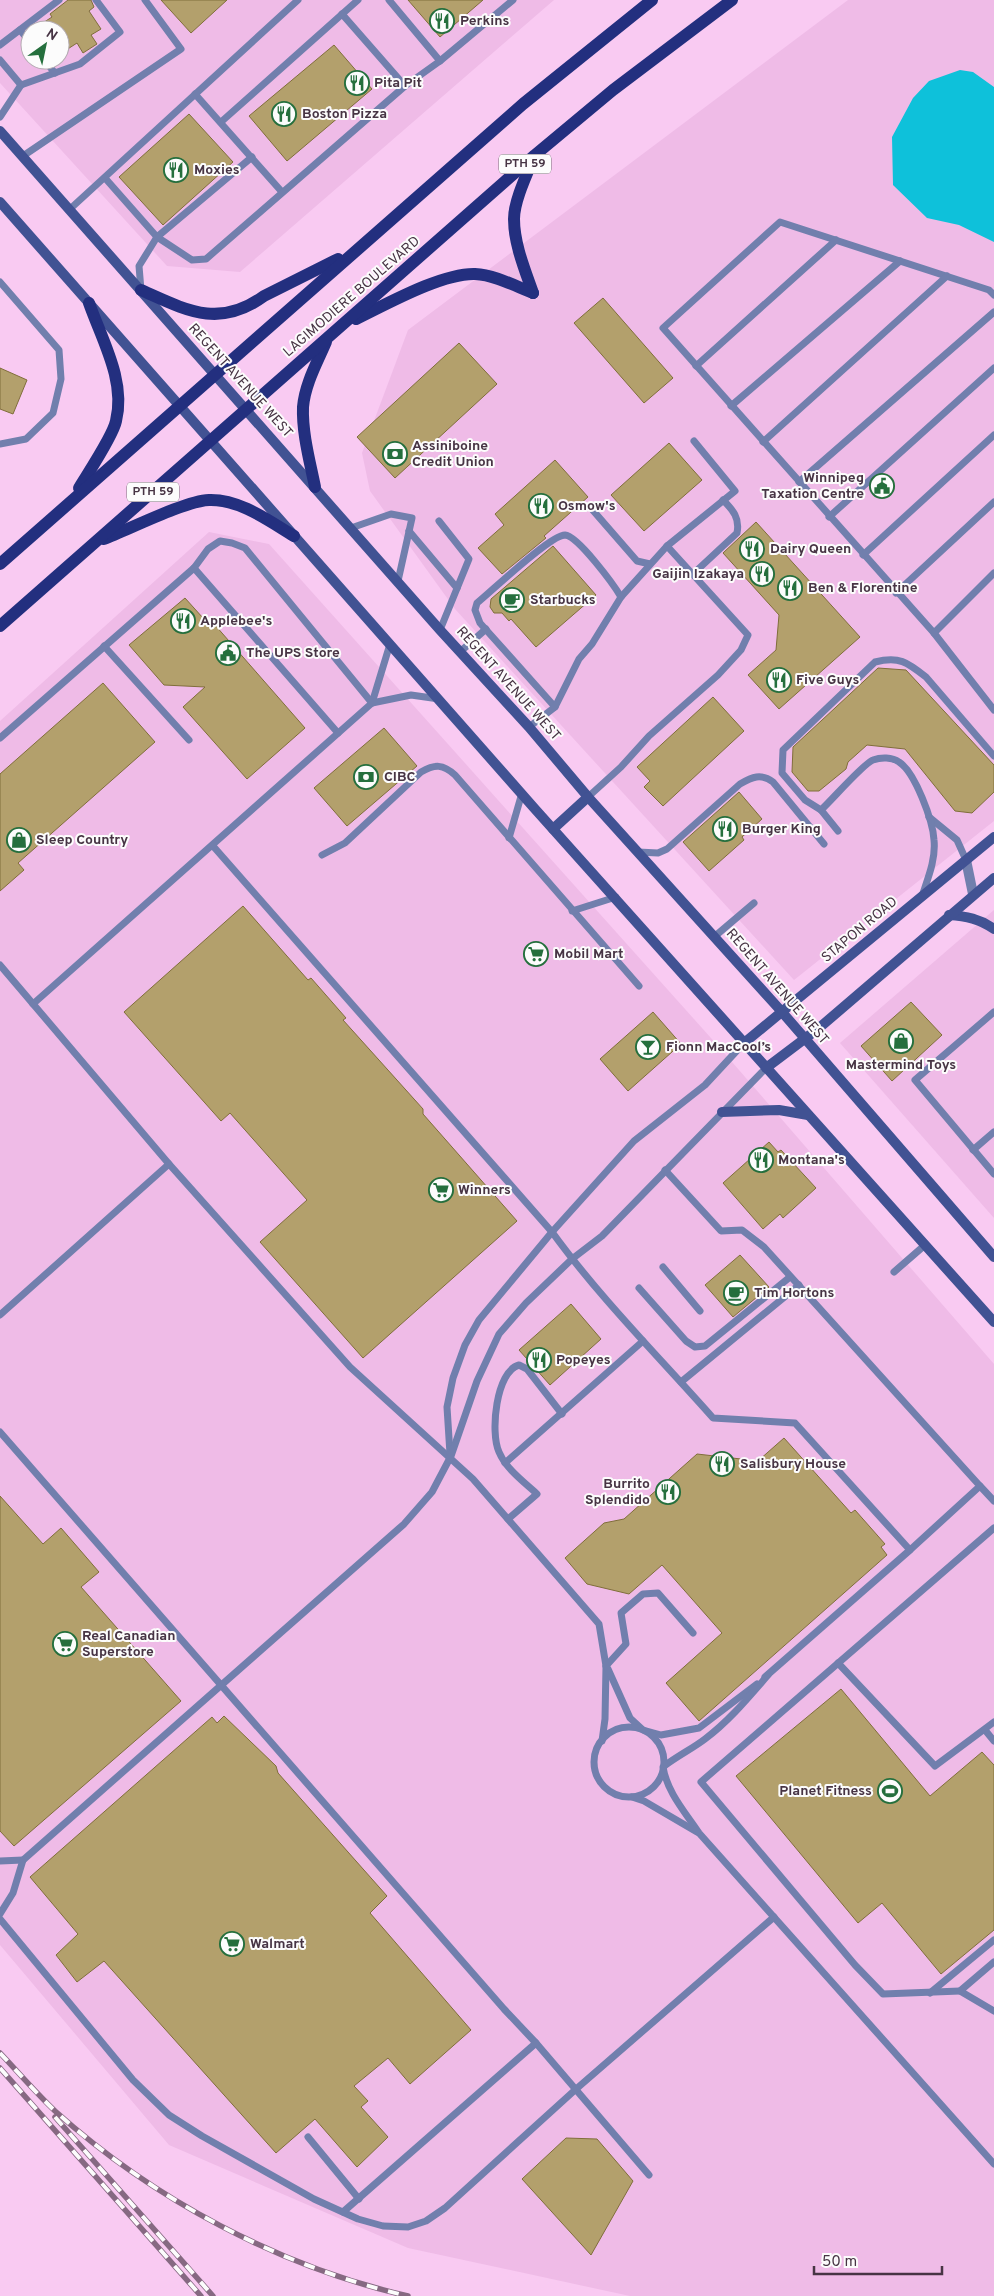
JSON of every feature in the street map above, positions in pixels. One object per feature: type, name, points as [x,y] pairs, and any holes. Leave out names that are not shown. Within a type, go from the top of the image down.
[{"type":"main road","points":[[0,564],[523,104],[652,0]]},
{"type":"main road","name":"LAGIMODIERE BOULEVARD","points":[[0,626],[535,155],[613,90],[732,0]]},
{"type":"main road","name":"REGENT AVENUE WEST","points":[[0,131],[440,630],[529,727],[588,797],[782,1012],[994,1257]]},
{"type":"main road","points":[[343,325],[421,288],[460,275],[475,274],[499,279],[536,297],[518,241],[514,218],[522,187],[535,155]]},
{"type":"main road","points":[[1,204],[766,1068],[994,1322]]},
{"type":"main road","points":[[141,290],[190,312],[206,314],[230,313],[254,304],[264,296],[353,252]]},
{"type":"main road","points":[[74,499],[116,422],[118,404],[118,385],[89,303]]},
{"type":"main road","points":[[315,487],[307,445],[303,407],[307,387],[327,338]]},
{"type":"main road","points":[[95,543],[189,505],[211,500],[248,510],[294,536]]},
{"type":"main road","points":[[554,829],[588,797]]},
{"type":"main road","name":"STAPON ROAD","points":[[744,1043],[994,837]]},
{"type":"main road","points":[[766,1068],[804,1039],[994,878]]},
{"type":"main road","points":[[949,915],[969,916],[986,923],[994,929]]},
{"type":"main road","points":[[722,1112],[774,1110],[808,1115]]},
{"type":"street","points":[[966,860],[973,894]]},
{"type":"lane","points":[[33,20],[59,0]]},
{"type":"lane","points":[[0,117],[21,85],[80,64],[120,32],[96,0]]},
{"type":"lane","points":[[23,156],[181,49],[146,0]]},
{"type":"lane","points":[[70,209],[298,0]]},
{"type":"lane","points":[[221,122],[358,0]]},
{"type":"lane","points":[[389,0],[440,61]]},
{"type":"lane","points":[[105,178],[157,237],[192,260],[206,259],[404,86],[440,61],[512,0]]},
{"type":"lane","points":[[342,14],[404,86]]},
{"type":"lane","points":[[0,45],[20,30]]},
{"type":"lane","points":[[0,60],[21,85]]},
{"type":"lane","points":[[195,94],[282,192]]},
{"type":"lane","points":[[141,290],[139,266],[157,237],[252,157]]},
{"type":"lane","points":[[994,295],[990,290],[780,222],[662,328],[863,556],[934,633],[994,710]]},
{"type":"lane","points":[[696,366],[836,240]]},
{"type":"lane","points":[[731,406],[900,261]]},
{"type":"lane","points":[[764,442],[947,276]]},
{"type":"lane","points":[[0,282],[59,350],[61,379],[53,413],[26,439],[0,444]]},
{"type":"lane","points":[[799,482],[994,312]]},
{"type":"lane","points":[[829,517],[994,368]]},
{"type":"lane","points":[[863,556],[994,434]]},
{"type":"lane","points":[[529,727],[555,706],[579,659],[592,644],[622,597],[650,564],[667,546],[735,491],[694,442]]},
{"type":"lane","points":[[693,574],[737,532],[739,524],[734,512],[723,500]]},
{"type":"lane","points":[[896,593],[994,502]]},
{"type":"lane","points":[[590,507],[638,561],[650,564]]},
{"type":"lane","points":[[351,528],[391,514],[412,518],[398,581]]},
{"type":"lane","points":[[440,521],[469,559],[440,630]]},
{"type":"lane","points":[[409,531],[457,588]]},
{"type":"lane","points":[[555,706],[480,623],[475,610],[477,603],[547,543],[564,535],[572,536],[615,586],[622,597]]},
{"type":"lane","points":[[0,738],[194,568],[208,548],[220,541],[245,548],[372,704]]},
{"type":"lane","points":[[588,797],[649,736],[718,675],[741,650],[748,635],[667,546]]},
{"type":"lane","points":[[194,568],[338,733]]},
{"type":"lane","points":[[934,633],[994,573]]},
{"type":"lane","points":[[461,651],[486,629]]},
{"type":"lane","points":[[372,704],[390,644]]},
{"type":"lane","points":[[104,646],[189,740]]},
{"type":"lane","points":[[838,832],[821,810],[805,800],[782,773],[783,750],[875,662],[900,659],[914,667],[926,677],[994,756]]},
{"type":"lane","points":[[33,1004],[372,704],[411,695],[440,699]]},
{"type":"lane","points":[[821,810],[872,760],[888,758],[898,761],[909,771],[929,817],[934,840],[934,859],[922,897]]},
{"type":"lane","points":[[322,855],[344,843],[421,772],[432,765],[449,769],[639,986]]},
{"type":"lane","points":[[638,852],[658,853],[667,849],[740,784],[754,776],[767,778],[773,782],[824,844]]},
{"type":"lane","points":[[509,838],[522,793]]},
{"type":"lane","points":[[929,817],[957,840],[966,860]]},
{"type":"lane","points":[[213,846],[552,1232],[572,1259],[643,1342],[713,1418],[795,1423],[910,1550]]},
{"type":"lane","points":[[572,911],[616,897]]},
{"type":"lane","points":[[714,937],[754,903]]},
{"type":"lane","points":[[0,966],[169,1164],[350,1367],[451,1456],[599,1624],[606,1666],[606,1720],[602,1741],[595,1755],[595,1767],[599,1778],[606,1788],[616,1794],[644,1801],[699,1833]]},
{"type":"lane","points":[[994,1012],[915,1080],[994,1174]]},
{"type":"lane","points":[[451,1456],[448,1407],[453,1378],[465,1345],[479,1320],[552,1232],[634,1141],[705,1085],[744,1043]]},
{"type":"lane","points":[[0,1914],[13,1893],[23,1860],[404,1524],[432,1492],[451,1456],[477,1381],[499,1334],[526,1303],[572,1259],[602,1236],[766,1068]]},
{"type":"lane","points":[[973,1150],[994,1132]]},
{"type":"lane","points":[[0,1315],[169,1164]]},
{"type":"lane","points":[[665,1170],[721,1231],[742,1230],[764,1248],[994,1501]]},
{"type":"lane","points":[[894,1272],[925,1245]]},
{"type":"lane","points":[[663,1267],[700,1310]]},
{"type":"lane","points":[[639,1288],[686,1341],[695,1347],[706,1346],[790,1277]]},
{"type":"lane","points":[[681,1382],[799,1285]]},
{"type":"lane","points":[[505,1463],[643,1342]]},
{"type":"lane","points":[[508,1519],[537,1494],[505,1463],[493,1436],[504,1378],[512,1367],[519,1365],[527,1369],[562,1414]]},
{"type":"lane","points":[[0,1432],[497,2002],[536,2042],[574,2090],[649,2175]]},
{"type":"lane","points":[[602,1741],[616,1729],[627,1727],[660,1734],[698,1728],[768,1675],[980,1486]]},
{"type":"lane","points":[[994,1528],[700,1782],[855,1965],[883,1994],[960,1991],[994,2011]]},
{"type":"lane","points":[[606,1666],[626,1644],[621,1613],[643,1594],[658,1593],[693,1633]]},
{"type":"lane","points":[[838,1663],[935,1766],[994,1722]]},
{"type":"lane","points":[[606,1666],[630,1718],[657,1740],[662,1750],[665,1778],[673,1795],[699,1833],[994,2164]]},
{"type":"lane","points":[[629,1796],[639,1795],[650,1790],[658,1782],[663,1766],[678,1754],[704,1740],[734,1714],[768,1675]]},
{"type":"lane","points":[[985,1730],[994,1741]]},
{"type":"lane","points":[[0,1861],[23,1860]]},
{"type":"lane","points":[[0,1919],[133,2080],[169,2115],[210,2141],[314,2199],[343,2212],[384,2226],[408,2228],[426,2222],[445,2208],[574,2090],[774,1917]]},
{"type":"lane","points":[[930,1993],[994,1940]]},
{"type":"lane","points":[[960,1991],[994,1962]]},
{"type":"lane","points":[[343,2212],[536,2042]]},
{"type":"lane","points":[[308,2137],[360,2199]]},
{"type":"shaded area","points":[[0,0],[554,0],[240,272],[167,266],[0,83]]},
{"type":"shaded area","points":[[848,0],[994,0],[994,821],[794,980],[455,609],[370,491],[362,453],[408,330]]},
{"type":"shaded area","points":[[209,532],[269,544],[719,1047],[994,1364],[994,2296],[630,2296],[408,2248],[169,2145],[0,1945],[0,721]]},
{"type":"shaded area","points":[[994,910],[994,1218],[840,1043]]},
{"type":"water","points":[[960,70],[973,72],[994,87],[994,242],[959,225],[927,218],[893,185],[892,137],[913,98],[929,81]]},
{"type":"building","points":[[68,0],[91,0],[94,7],[89,11],[101,29],[91,35],[97,44],[83,53],[77,43],[70,48],[70,20],[47,20],[52,17],[50,14]]},
{"type":"building","points":[[161,0],[227,0],[191,33]]},
{"type":"building","name":"Perkins","points":[[408,0],[483,0],[440,37]]},
{"type":"building","points":[[334,45],[372,89],[287,161],[249,116]]},
{"type":"building","name":"Moxies","points":[[189,114],[233,162],[163,225],[119,177]]},
{"type":"building","points":[[603,298],[673,378],[644,403],[574,323]]},
{"type":"building","points":[[459,343],[497,384],[395,478],[357,437]]},
{"type":"building","points":[[0,368],[27,380],[13,414],[0,409]]},
{"type":"building","points":[[669,443],[702,480],[644,531],[611,495]]},
{"type":"building","name":"Osmow's","points":[[555,460],[588,497],[544,536],[546,538],[502,574],[478,548],[504,525],[495,514]]},
{"type":"building","points":[[756,522],[860,637],[779,709],[748,675],[776,650],[779,615],[723,553]]},
{"type":"building","points":[[553,546],[596,595],[536,647],[511,619],[509,621],[502,613],[494,613],[490,607],[491,599]]},
{"type":"building","points":[[185,598],[212,628],[215,625],[305,728],[247,779],[183,707],[205,687],[164,685],[129,645]]},
{"type":"building","points":[[878,668],[906,670],[994,765],[994,792],[972,813],[955,811],[905,749],[867,745],[848,762],[846,769],[819,791],[808,791],[792,772],[793,747]]},
{"type":"building","points":[[103,683],[155,742],[18,863],[24,870],[0,891],[0,774]]},
{"type":"building","points":[[713,697],[744,731],[663,806],[644,787],[650,781],[637,767]]},
{"type":"building","name":"CIBC","points":[[384,728],[417,766],[347,826],[314,788]]},
{"type":"building","name":"Burger King","points":[[739,792],[762,819],[742,837],[744,840],[709,871],[683,842]]},
{"type":"building","points":[[243,906],[308,980],[311,978],[346,1018],[343,1020],[423,1109],[423,1114],[517,1221],[363,1358],[260,1242],[307,1200],[230,1113],[221,1121],[124,1012]]},
{"type":"building","name":"Mastermind Toys","points":[[911,1002],[942,1035],[892,1081],[861,1046]]},
{"type":"building","points":[[653,1012],[681,1044],[628,1091],[600,1059]]},
{"type":"building","points":[[769,1142],[778,1152],[781,1150],[816,1188],[783,1218],[780,1214],[763,1229],[723,1183]]},
{"type":"building","points":[[740,1255],[769,1287],[733,1317],[705,1285]]},
{"type":"building","points":[[571,1304],[601,1339],[550,1385],[519,1350]]},
{"type":"building","points":[[784,1438],[851,1513],[855,1510],[885,1544],[881,1547],[887,1555],[699,1721],[666,1683],[722,1633],[662,1565],[629,1594],[587,1584],[565,1558],[604,1523],[624,1519],[697,1454],[741,1459],[750,1468]]},
{"type":"building","name":"Real Canadian Superstore","points":[[0,1496],[43,1544],[61,1528],[99,1572],[81,1587],[181,1701],[14,1846],[0,1831]]},
{"type":"building","points":[[841,1689],[930,1796],[982,1752],[994,1765],[994,1930],[941,1974],[882,1903],[858,1923],[736,1776]]},
{"type":"building","name":"Walmart","points":[[224,1716],[276,1766],[278,1773],[387,1896],[370,1913],[471,2030],[410,2084],[388,2058],[354,2086],[368,2101],[361,2107],[388,2137],[357,2167],[315,2119],[276,2153],[104,1961],[77,1982],[56,1955],[78,1934],[30,1877],[212,1717],[217,1723]]},
{"type":"building","points":[[566,2138],[597,2139],[633,2181],[591,2255],[522,2179]]},
{"type":"railway","points":[[0,2053],[55,2111],[93,2143],[176,2201],[220,2226],[266,2248],[360,2283],[408,2296]]},
{"type":"railway","points":[[0,2068],[201,2296]]},
{"type":"railway","points":[[55,2117],[213,2296]]},
{"type":"place","name":"Perkins","points":[[442,21]]},
{"type":"place","name":"Pita Pit","points":[[357,83]]},
{"type":"place","name":"Boston Pizza","points":[[284,114]]},
{"type":"place","name":"Moxies","points":[[176,170]]},
{"type":"place","name":"Assiniboine Credit Union","points":[[395,454]]},
{"type":"place","name":"Winnipeg Taxation Centre","points":[[882,486]]},
{"type":"place","name":"Osmow's","points":[[541,506]]},
{"type":"place","name":"Dairy Queen","points":[[752,549]]},
{"type":"place","name":"Gaijin Izakaya","points":[[762,574]]},
{"type":"place","name":"Ben & Florentine","points":[[790,588]]},
{"type":"place","name":"Starbucks","points":[[512,600]]},
{"type":"place","name":"Applebee's","points":[[183,621]]},
{"type":"place","name":"The UPS Store","points":[[228,653]]},
{"type":"place","name":"Five Guys","points":[[779,680]]},
{"type":"place","name":"CIBC","points":[[366,777]]},
{"type":"place","name":"Burger King","points":[[725,829]]},
{"type":"place","name":"Sleep Country","points":[[19,840]]},
{"type":"place","name":"Mobil Mart","points":[[536,954]]},
{"type":"place","name":"Mastermind Toys","points":[[901,1041]]},
{"type":"place","name":"Fionn MacCool’s","points":[[648,1047]]},
{"type":"place","name":"Montana's","points":[[761,1160]]},
{"type":"place","name":"Winners","points":[[441,1190]]},
{"type":"place","name":"Tim Hortons","points":[[736,1293]]},
{"type":"place","name":"Popeyes","points":[[539,1360]]},
{"type":"place","name":"Salisbury House","points":[[722,1464]]},
{"type":"place","name":"Burrito Splendido","points":[[668,1492]]},
{"type":"place","name":"Real Canadian Superstore","points":[[65,1644]]},
{"type":"place","name":"Planet Fitness","points":[[890,1791]]},
{"type":"place","name":"Walmart","points":[[232,1944]]}]
